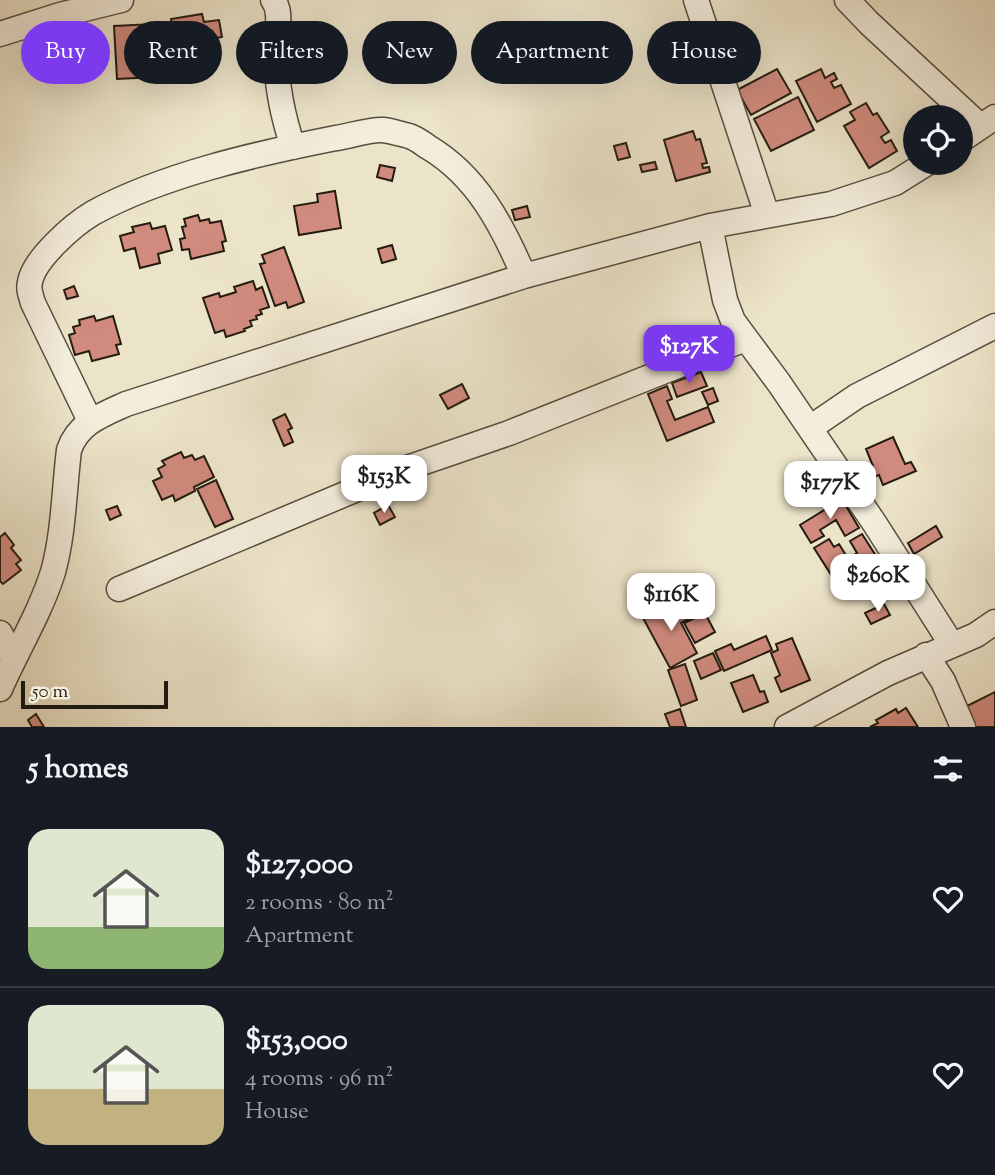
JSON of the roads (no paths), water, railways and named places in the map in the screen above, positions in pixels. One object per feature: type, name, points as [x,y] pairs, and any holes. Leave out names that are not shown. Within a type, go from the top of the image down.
[{"type":"street","points":[[0,34],[121,0]]},
{"type":"street","points":[[273,0],[278,13],[278,83],[283,119],[293,146]]},
{"type":"street","points":[[696,0],[767,215]]},
{"type":"street","points":[[847,0],[979,128]]},
{"type":"street","points":[[90,421],[33,303],[29,287],[34,271],[70,230],[92,214],[133,194],[201,171],[293,146],[382,130],[412,137],[443,156],[476,187],[496,215],[524,276]]},
{"type":"street","points":[[0,689],[41,604],[53,571],[60,540],[69,450],[73,437],[90,421],[126,404],[524,276],[710,226],[831,204],[895,183],[908,175]]},
{"type":"street","points":[[710,226],[725,300],[733,321],[875,524],[952,645]]},
{"type":"street","points":[[810,428],[857,396],[995,326]]},
{"type":"street","points":[[119,589],[407,468],[509,433],[745,339]]},
{"type":"street","points":[[0,633],[13,658]]},
{"type":"street","points":[[787,727],[926,655],[989,635]]},
{"type":"street","points":[[926,655],[953,701],[963,727]]}]
